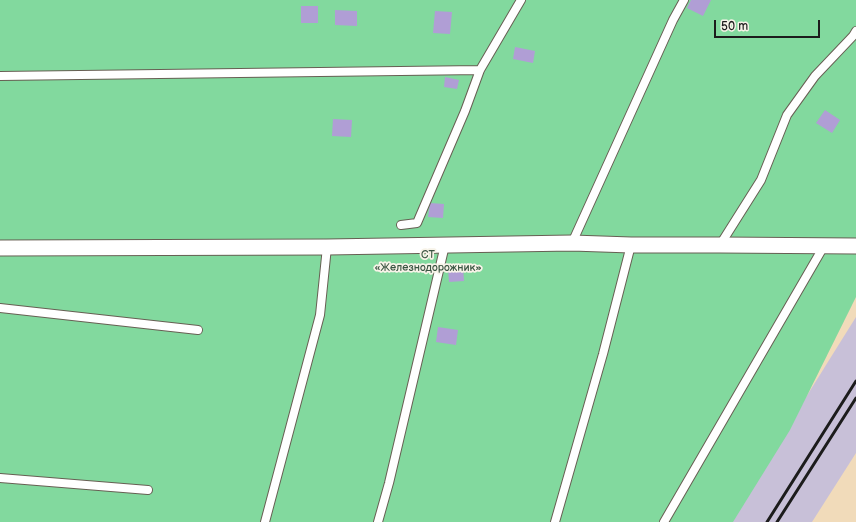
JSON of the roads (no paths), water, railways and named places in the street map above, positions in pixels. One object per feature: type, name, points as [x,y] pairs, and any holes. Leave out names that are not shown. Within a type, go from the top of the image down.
[{"type":"street","points":[[0,248],[327,247],[572,243],[631,245],[856,246]]},
{"type":"lane","points":[[401,225],[417,223],[465,111],[480,70],[521,0]]},
{"type":"lane","points":[[572,243],[673,20],[684,0]]},
{"type":"lane","points":[[720,245],[761,180],[787,115],[815,76],[856,31]]},
{"type":"lane","points":[[0,76],[480,70]]},
{"type":"lane","points":[[378,522],[389,483],[445,245]]},
{"type":"lane","points":[[555,522],[601,361],[631,245]]},
{"type":"lane","points":[[664,522],[824,246]]},
{"type":"lane","points":[[265,522],[320,315],[327,247]]},
{"type":"lane","points":[[0,308],[198,330]]},
{"type":"lane","points":[[0,478],[148,490]]},
{"type":"railway","points":[[767,522],[856,381]]},
{"type":"railway","points":[[777,522],[856,398]]},
{"type":"park label","name":"СТ «Железнодорожник»","points":[[428,261]]}]
